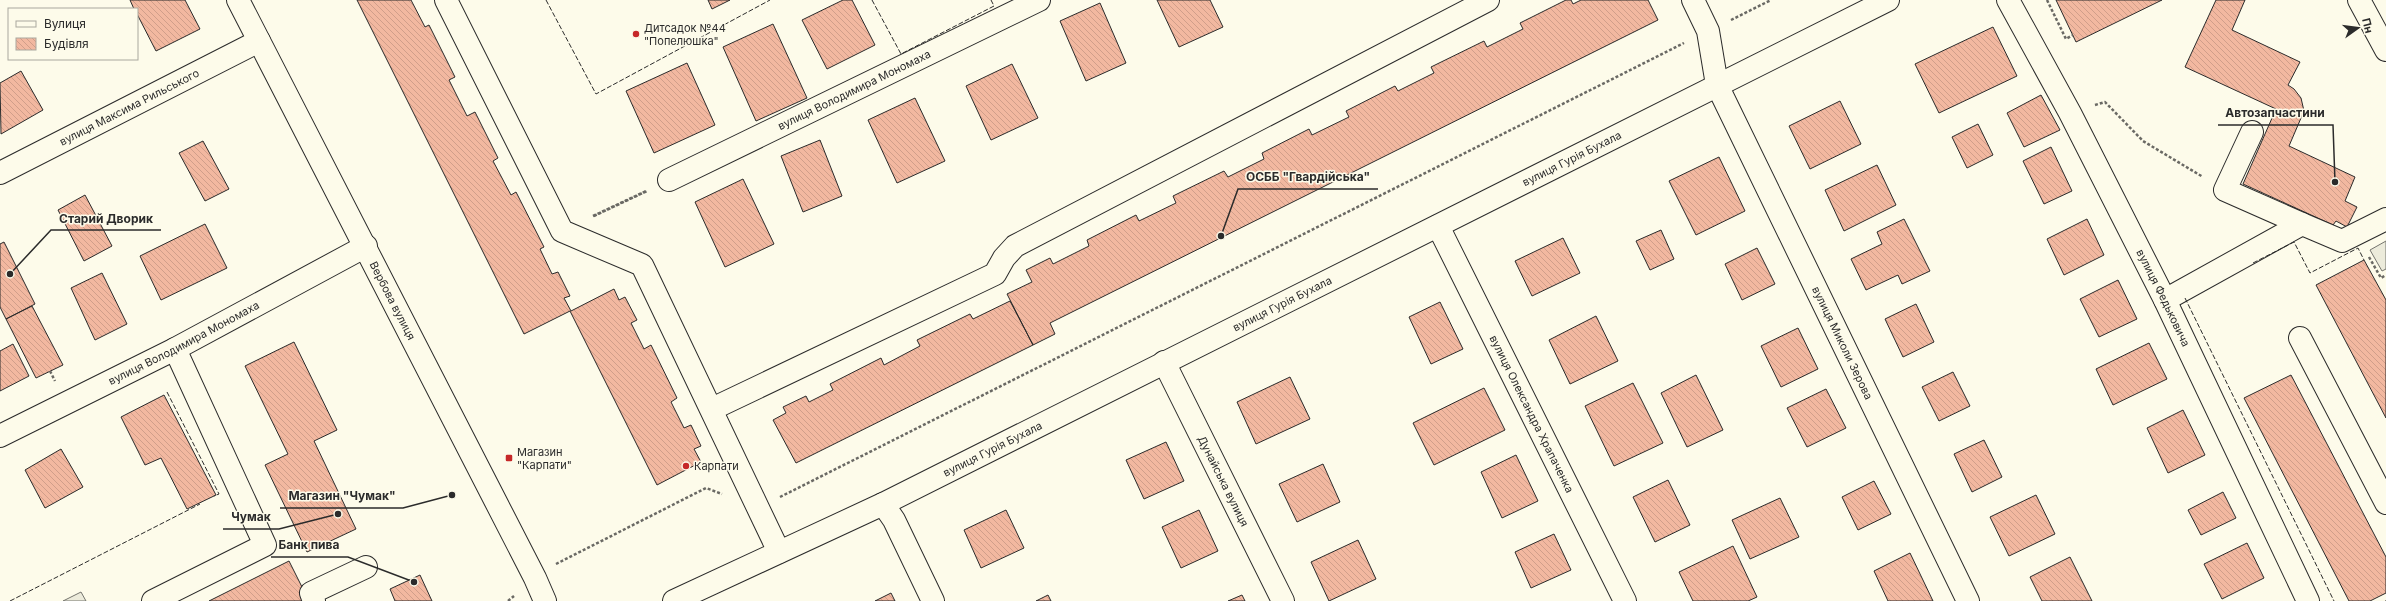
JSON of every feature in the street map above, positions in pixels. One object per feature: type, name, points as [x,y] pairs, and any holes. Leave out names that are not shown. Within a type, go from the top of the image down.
[{"type":"street","name":"Вербова вулиця","points":[[238,0],[366,246],[535,578],[545,601]]},
{"type":"street","points":[[446,0],[562,231],[642,265],[779,552]]},
{"type":"street","name":"вулиця Володимира Мономаха","points":[[661,184],[1039,0]]},
{"type":"street","points":[[712,409],[995,274],[1004,258],[1015,246],[1488,0]]},
{"type":"street","name":"вулиця Миколи Зерова","points":[[1693,0],[1708,31],[1717,84],[1968,601]]},
{"type":"street","name":"вулиця Гурія Бухала","points":[[674,601],[883,504],[1438,226],[1717,84],[1888,0]]},
{"type":"street","name":"вулиця Федьковича","points":[[2008,0],[2070,113],[2165,300],[2308,601]]},
{"type":"street","points":[[2359,0],[2386,50]]},
{"type":"street","name":"вулиця Максима Рильського","points":[[0,173],[259,41]]},
{"type":"street","points":[[2252,132],[2225,190],[2342,241],[2386,219]]},
{"type":"street","points":[[2165,300],[2302,224]]},
{"type":"street","name":"вулиця Олександра Храпаченка","points":[[1438,226],[1625,601]]},
{"type":"street","name":"вулиця Володимира Мономаха","points":[[0,436],[175,349],[366,246]]},
{"type":"street","points":[[2300,338],[2386,503]]},
{"type":"street","points":[[153,601],[265,545],[175,349]]},
{"type":"street","name":"Дунайська вулиця","points":[[1164,362],[1283,601]]},
{"type":"street","points":[[883,504],[894,520],[933,601]]},
{"type":"street","points":[[314,601],[311,593],[366,567]]},
{"type":"path","points":[[508,601],[535,578],[558,562],[706,488],[758,508],[1771,0]]},
{"type":"path","points":[[2047,0],[2066,39],[2073,35]]},
{"type":"path","points":[[2070,113],[2105,102],[2143,141],[2225,190]]},
{"type":"path","points":[[562,231],[661,184]]},
{"type":"path","points":[[562,231],[661,184]]},
{"type":"shaded area","points":[[2386,241],[2386,269],[2382,271],[2370,250]]},
{"type":"shaded area","points":[[81,592],[86,601],[63,601]]},
{"type":"building","points":[[130,0],[185,0],[200,29],[156,51],[138,16],[138,8],[134,8]]},
{"type":"building","points":[[357,0],[411,0],[425,27],[429,25],[455,77],[449,80],[467,116],[475,112],[498,158],[493,161],[511,195],[516,192],[544,247],[540,249],[552,274],[558,272],[570,296],[564,298],[571,311],[614,289],[619,300],[625,297],[637,320],[631,323],[644,349],[651,345],[677,398],[671,402],[684,428],[691,425],[701,446],[694,449],[701,462],[657,485],[570,311],[524,334]]},
{"type":"building","points":[[708,0],[730,0],[712,9]]},
{"type":"building","points":[[843,0],[852,0],[875,45],[827,69],[802,20]]},
{"type":"building","points":[[1157,0],[1210,0],[1223,27],[1179,47]]},
{"type":"building","points":[[1566,0],[1571,0],[1573,4],[1581,0],[1648,0],[1658,20],[1050,323],[1055,334],[1033,345],[1007,294],[1032,282],[1026,270],[1050,258],[1053,264],[1089,246],[1087,240],[1136,215],[1139,221],[1176,203],[1173,196],[1224,171],[1228,177],[1264,159],[1262,153],[1309,129],[1312,135],[1349,117],[1346,111],[1395,86],[1398,91],[1434,73],[1431,67],[1484,41],[1487,47],[1523,29],[1520,23]]},
{"type":"building","points":[[2056,0],[2162,0],[2076,42]]},
{"type":"building","points":[[2216,0],[2245,0],[2232,30],[2300,62],[2288,85],[2294,89],[2301,98],[2304,111],[2289,146],[2355,177],[2345,201],[2357,207],[2347,227],[2336,221],[2333,225],[2243,184],[2276,109],[2185,67]]},
{"type":"building","points":[[1100,3],[1126,63],[1086,81],[1060,21]]},
{"type":"building","points":[[773,24],[807,98],[756,121],[723,47]]},
{"type":"building","points":[[1993,27],[2017,76],[1939,113],[1915,64]]},
{"type":"building","points":[[687,63],[715,125],[654,153],[626,91]]},
{"type":"building","points":[[1012,64],[1038,118],[991,140],[966,86]]},
{"type":"building","points":[[21,71],[43,110],[1,134],[0,83]]},
{"type":"building","points":[[2041,95],[2060,130],[2024,147],[2007,113]]},
{"type":"building","points":[[915,98],[945,161],[897,183],[868,120]]},
{"type":"building","points":[[1840,101],[1861,144],[1810,169],[1789,126]]},
{"type":"building","points":[[1978,124],[1993,155],[1967,168],[1952,137]]},
{"type":"building","points":[[820,140],[842,196],[803,212],[781,156]]},
{"type":"building","points":[[203,141],[229,189],[205,201],[179,153]]},
{"type":"building","points":[[2051,147],[2072,191],[2044,204],[2023,161]]},
{"type":"building","points":[[1719,157],[1745,211],[1696,235],[1669,181]]},
{"type":"building","points":[[1877,165],[1896,205],[1844,231],[1825,190]]},
{"type":"building","points":[[743,179],[774,244],[725,267],[695,202]]},
{"type":"building","points":[[85,195],[112,246],[84,261],[58,210]]},
{"type":"building","points":[[1904,219],[1930,271],[1902,284],[1898,275],[1866,290],[1851,259],[1882,244],[1877,232]]},
{"type":"building","points":[[2087,219],[2104,255],[2064,275],[2047,239]]},
{"type":"building","points":[[205,224],[227,268],[161,300],[140,256]]},
{"type":"building","points":[[1661,230],[1674,259],[1650,270],[1636,241]]},
{"type":"building","points":[[1563,238],[1580,273],[1532,296],[1515,261]]},
{"type":"building","points":[[4,242],[35,304],[6,319],[0,307],[0,244]]},
{"type":"building","points":[[1757,248],[1775,284],[1742,300],[1725,264]]},
{"type":"building","points":[[2364,260],[2386,300],[2386,418],[2316,285]]},
{"type":"building","points":[[102,273],[127,324],[95,340],[71,288]]},
{"type":"building","points":[[2118,280],[2137,319],[2099,337],[2080,299]]},
{"type":"building","points":[[1010,301],[1033,345],[796,463],[773,420],[786,413],[783,407],[806,396],[809,402],[833,390],[830,384],[881,358],[884,365],[920,346],[917,340],[970,314],[973,319]]},
{"type":"building","points":[[1440,302],[1463,349],[1431,364],[1409,317]]},
{"type":"building","points":[[1916,304],[1934,342],[1903,357],[1885,319]]},
{"type":"building","points":[[32,306],[63,365],[36,378],[6,319]]},
{"type":"building","points":[[1596,316],[1618,361],[1570,384],[1549,340]]},
{"type":"building","points":[[1798,328],[1818,369],[1781,387],[1761,346]]},
{"type":"building","points":[[294,342],[337,430],[314,441],[356,529],[307,552],[265,465],[288,454],[245,366]]},
{"type":"building","points":[[2149,343],[2167,379],[2113,405],[2096,369]]},
{"type":"building","points":[[13,344],[29,376],[0,391],[0,351]]},
{"type":"building","points":[[1953,372],[1970,406],[1939,421],[1922,387]]},
{"type":"building","points":[[1696,375],[1723,430],[1687,447],[1661,393]]},
{"type":"building","points":[[2291,375],[2386,557],[2386,593],[2370,601],[2349,601],[2244,398]]},
{"type":"building","points":[[1290,377],[1310,419],[1256,444],[1237,402]]},
{"type":"building","points":[[1633,383],[1663,443],[1614,466],[1585,406]]},
{"type":"building","points":[[1484,388],[1505,430],[1434,465],[1413,423]]},
{"type":"building","points":[[1826,389],[1846,428],[1807,447],[1787,408]]},
{"type":"building","points":[[164,395],[216,495],[187,509],[161,458],[145,465],[121,417]]},
{"type":"building","points":[[2183,410],[2205,455],[2168,473],[2147,428]]},
{"type":"building","points":[[1984,440],[2002,477],[1972,492],[1954,454]]},
{"type":"building","points":[[1166,442],[1184,481],[1144,499],[1126,460]]},
{"type":"building","points":[[61,449],[83,487],[45,508],[25,470]]},
{"type":"building","points":[[1516,455],[1538,501],[1502,518],[1481,472]]},
{"type":"building","points":[[1323,464],[1340,502],[1297,522],[1279,484]]},
{"type":"building","points":[[1668,480],[1690,525],[1655,542],[1633,497]]},
{"type":"building","points":[[1874,481],[1891,514],[1858,530],[1842,497]]},
{"type":"building","points":[[2223,492],[2236,518],[2201,535],[2188,510]]},
{"type":"building","points":[[2036,495],[2055,534],[2009,556],[1990,517]]},
{"type":"building","points":[[1780,498],[1799,537],[1750,559],[1732,520]]},
{"type":"building","points":[[1006,510],[1024,548],[981,568],[964,530]]},
{"type":"building","points":[[1199,510],[1218,551],[1181,568],[1162,527]]},
{"type":"building","points":[[1554,534],[1571,570],[1531,588],[1515,552]]},
{"type":"building","points":[[1358,540],[1376,579],[1329,601],[1311,562]]},
{"type":"building","points":[[2247,543],[2264,578],[2222,599],[2204,564]]},
{"type":"building","points":[[1733,546],[1757,597],[1748,601],[1693,601],[1679,572]]},
{"type":"building","points":[[1910,553],[1933,601],[1888,601],[1874,571]]},
{"type":"building","points":[[2070,557],[2092,601],[2042,601],[2030,577]]},
{"type":"building","points":[[289,561],[309,601],[209,601]]},
{"type":"building","points":[[420,575],[432,601],[395,601],[390,589]]},
{"type":"building","points":[[891,593],[895,601],[875,601]]},
{"type":"building","points":[[1048,595],[1051,601],[1036,601]]},
{"type":"building","points":[[1242,595],[1245,601],[1228,601]]},
{"type":"fence","points":[[546,0],[596,94],[770,0]]},
{"type":"fence","points":[[872,0],[901,54],[994,6],[991,0]]},
{"type":"fence","points":[[2253,263],[2294,242],[2310,273],[2358,248],[2364,260]]},
{"type":"fence","points":[[2185,298],[2334,601]]},
{"type":"fence","points":[[167,392],[219,494],[214,496]]},
{"type":"fence","points":[[10,601],[200,504]]},
{"type":"place","name":"Дитсадок №44 \"Попелюшка\"","points":[[636,34]]},
{"type":"place","name":"Автозапчастини","points":[[2335,182]]},
{"type":"place","name":"ОСББ \"Гвардійська\"","points":[[1221,236]]},
{"type":"place","name":"Старий Дворик","points":[[10,274]]},
{"type":"place","name":"Магазин \"Карпати\"","points":[[509,458]]},
{"type":"place","name":"Карпати","points":[[686,466]]},
{"type":"place","name":"Магазин \"Чумак\"","points":[[452,495]]},
{"type":"place","name":"Чумак","points":[[338,514]]},
{"type":"place","name":"Банк пива","points":[[414,582]]}]
